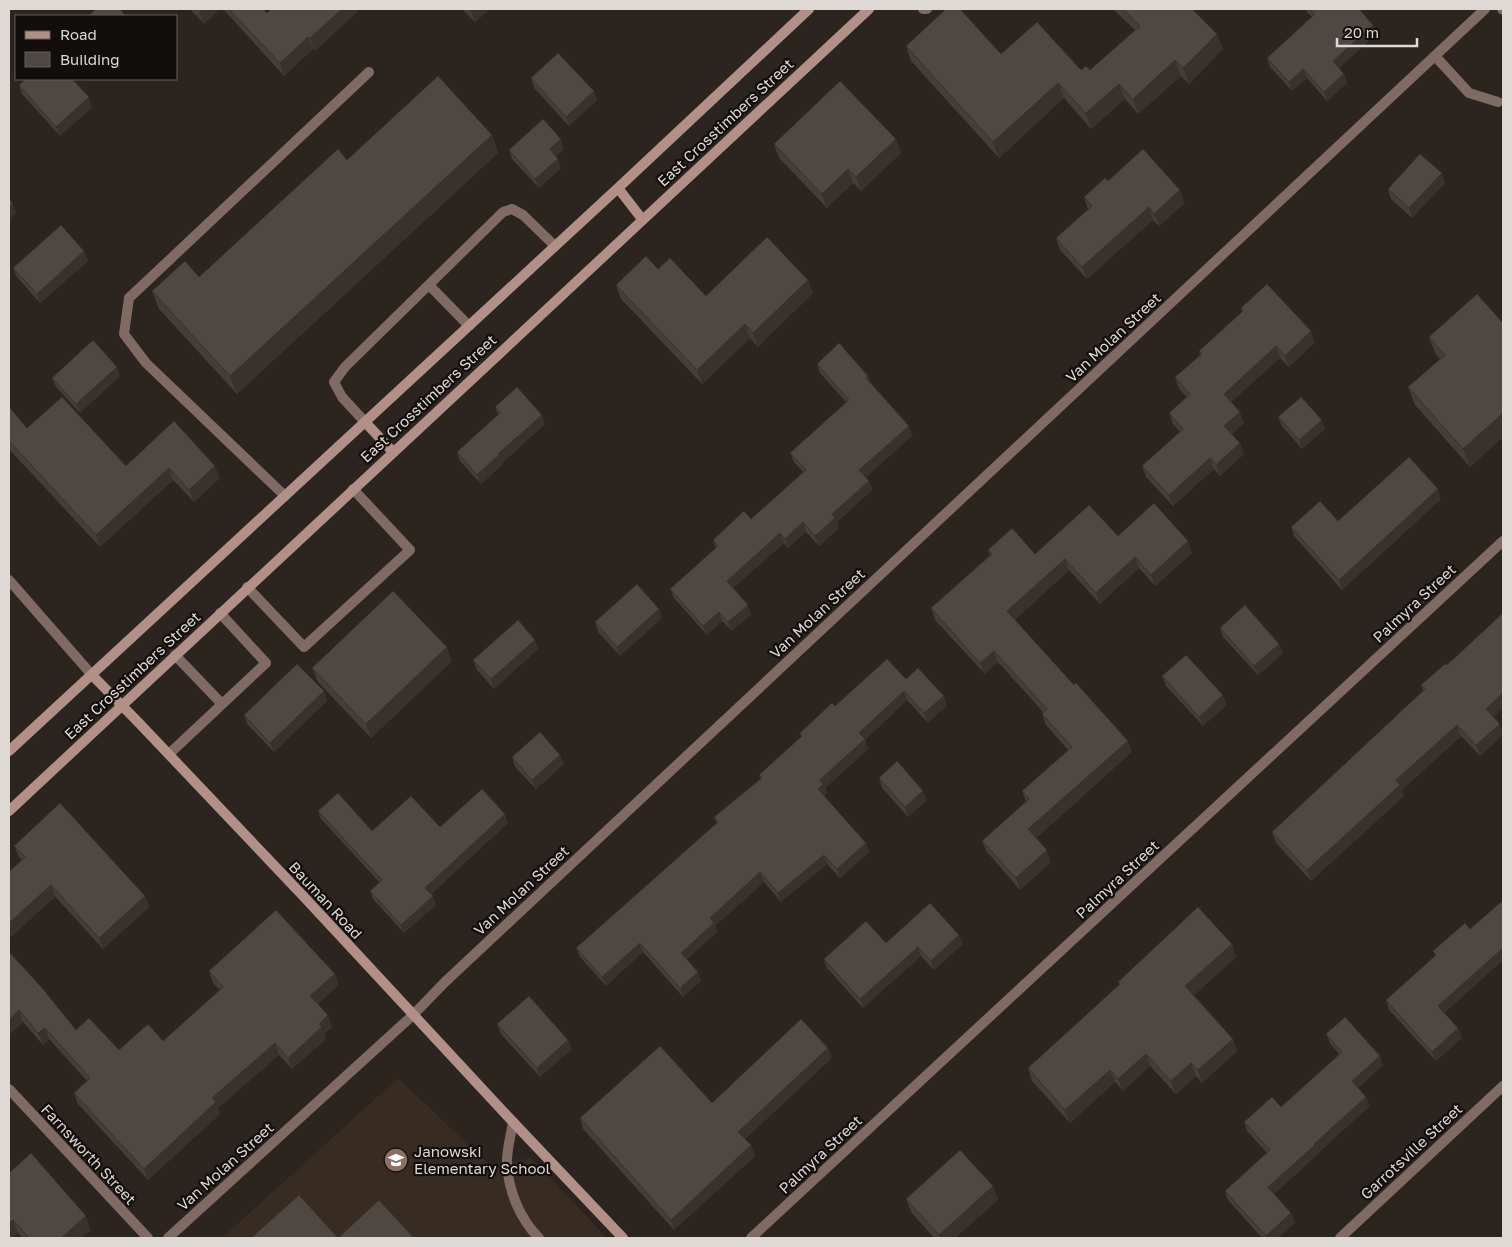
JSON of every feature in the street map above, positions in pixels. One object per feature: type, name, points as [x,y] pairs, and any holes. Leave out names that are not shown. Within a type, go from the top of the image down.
[{"type":"main road","name":"East Crosstimbers Street","points":[[9,750],[618,188],[809,9]]},
{"type":"main road","name":"East Crosstimbers Street","points":[[9,810],[869,9]]},
{"type":"main road","points":[[618,188],[642,219]]},
{"type":"main road","points":[[365,422],[393,452]]},
{"type":"main road","name":"Bauman Road","points":[[92,675],[169,754],[623,1238]]},
{"type":"street","name":"Van Molan Street","points":[[168,1238],[413,1015],[444,982],[1485,9]]},
{"type":"street","points":[[1435,56],[1469,93],[1501,102]]},
{"type":"street","points":[[285,496],[146,363],[124,334],[130,298],[369,72]]},
{"type":"street","points":[[365,422],[342,396],[334,382],[345,367],[503,212],[512,209],[523,215],[555,246]]},
{"type":"street","points":[[429,285],[469,326]]},
{"type":"street","points":[[247,587],[304,647],[410,550],[354,488]]},
{"type":"street","name":"Palmyra Street","points":[[751,1238],[1503,541]]},
{"type":"street","name":"Bauman Road","points":[[9,580],[92,675]]},
{"type":"street","points":[[169,754],[266,663],[220,613]]},
{"type":"street","points":[[175,655],[222,704]]},
{"type":"street","name":"Garrotsville Street","points":[[1340,1238],[1503,1086]]},
{"type":"street","name":"Farnsworth Street","points":[[9,1089],[148,1238]]},
{"type":"street","points":[[513,1122],[507,1163],[513,1196],[528,1227],[539,1238]]},
{"type":"shaded area","name":"Janowski Elementary School","points":[[398,1078],[491,1166],[531,1158],[607,1238],[222,1238]]},
{"type":"building","points":[[96,9],[120,9],[125,15],[89,15]]},
{"type":"building","points":[[229,9],[263,9],[267,13],[271,9],[342,9],[280,63]]},
{"type":"building","points":[[946,9],[960,9],[1001,54],[1037,22],[1081,70],[1086,66],[1090,70],[1140,26],[1123,9],[1192,9],[1217,34],[1183,68],[1175,60],[1133,99],[1119,84],[1086,113],[1058,83],[993,142],[906,46]]},
{"type":"building","points":[[1309,9],[1359,9],[1373,25],[1333,61],[1344,74],[1324,92],[1303,69],[1289,82],[1267,58],[1315,14]]},
{"type":"building","points":[[558,53],[594,91],[566,117],[531,78]]},
{"type":"building","points":[[438,76],[492,135],[230,376],[152,291],[185,261],[199,277],[338,149],[347,160]]},
{"type":"building","points":[[25,80],[73,80],[89,97],[56,127],[19,85]]},
{"type":"building","points":[[840,81],[896,139],[856,177],[848,169],[822,194],[774,144]]},
{"type":"building","points":[[543,119],[561,139],[550,149],[558,159],[535,179],[509,150]]},
{"type":"building","points":[[1143,149],[1180,190],[1154,214],[1149,207],[1082,267],[1056,238],[1092,206],[1084,197],[1105,178],[1108,181]]},
{"type":"building","points":[[1420,154],[1442,173],[1409,208],[1388,189]]},
{"type":"building","points":[[9,199],[13,204],[9,207]]},
{"type":"building","points":[[61,225],[84,251],[37,294],[13,268]]},
{"type":"building","points":[[767,237],[808,280],[753,333],[745,324],[697,370],[616,285],[646,256],[658,269],[670,258],[706,296]]},
{"type":"building","points":[[1267,284],[1311,331],[1285,356],[1276,346],[1224,394],[1240,412],[1224,426],[1240,443],[1216,465],[1210,458],[1169,495],[1142,466],[1183,429],[1169,413],[1190,394],[1175,377],[1202,354],[1199,351],[1243,311],[1241,308]]},
{"type":"building","points":[[1477,294],[1503,323],[1503,413],[1463,449],[1408,387],[1445,355],[1429,337]]},
{"type":"building","points":[[93,340],[117,367],[76,404],[52,378]]},
{"type":"building","points":[[839,343],[868,376],[866,378],[909,426],[859,470],[869,481],[832,514],[835,518],[815,536],[803,522],[785,539],[780,533],[727,581],[748,605],[728,622],[719,612],[703,626],[670,589],[718,546],[713,540],[744,511],[751,519],[806,470],[790,453],[849,400],[817,364]]},
{"type":"building","points":[[517,387],[542,415],[477,475],[457,452],[500,413],[495,407]]},
{"type":"building","points":[[62,397],[126,466],[174,421],[215,466],[189,490],[169,468],[96,535],[9,441],[9,407],[27,428]]},
{"type":"building","points":[[1301,397],[1322,420],[1299,440],[1278,417]]},
{"type":"building","points":[[1409,457],[1438,489],[1339,580],[1291,527],[1320,501],[1338,521]]},
{"type":"building","points":[[1154,503],[1188,541],[1151,575],[1135,557],[1096,593],[1065,559],[1007,611],[1128,741],[1028,829],[1047,850],[1016,878],[982,841],[1029,799],[1022,791],[1072,747],[1042,714],[1047,709],[994,651],[980,663],[931,608],[992,554],[988,550],[1012,528],[1035,554],[1089,505],[1118,536]]},
{"type":"building","points":[[637,584],[659,609],[617,647],[595,622]]},
{"type":"building","points":[[393,591],[447,647],[366,724],[312,668]]},
{"type":"building","points":[[1245,605],[1279,644],[1254,666],[1220,628]]},
{"type":"building","points":[[1503,613],[1503,693],[1486,709],[1500,724],[1476,745],[1457,725],[1396,780],[1400,785],[1307,870],[1272,832],[1425,689],[1421,685],[1445,664],[1447,665]]},
{"type":"building","points":[[518,620],[535,640],[491,679],[473,660]]},
{"type":"building","points":[[1186,655],[1223,695],[1199,717],[1162,676]]},
{"type":"building","points":[[887,659],[906,679],[918,668],[944,696],[924,713],[904,691],[859,733],[865,739],[820,780],[823,784],[818,789],[866,843],[837,869],[824,855],[778,893],[760,872],[710,918],[714,923],[681,953],[698,972],[680,988],[640,943],[602,977],[576,948],[718,822],[714,817],[762,778],[759,775],[802,736],[800,733],[832,703],[835,706]]},
{"type":"building","points":[[297,664],[324,691],[270,743],[244,715]]},
{"type":"building","points":[[540,732],[560,755],[532,780],[512,757]]},
{"type":"building","points":[[897,761],[923,791],[905,807],[879,778]]},
{"type":"building","points":[[482,789],[505,814],[425,888],[433,896],[401,925],[370,891],[382,880],[318,811],[338,793],[372,831],[411,796],[440,827]]},
{"type":"building","points":[[60,803],[145,896],[99,938],[51,885],[9,923],[9,872],[25,857],[14,846]]},
{"type":"building","points":[[1501,902],[1503,905],[1503,948],[1438,1006],[1458,1028],[1432,1052],[1386,1000],[1436,955],[1433,951],[1465,923],[1470,929]]},
{"type":"building","points":[[930,903],[959,935],[931,961],[918,947],[860,999],[824,959],[866,921],[886,943]]},
{"type":"building","points":[[1198,907],[1232,944],[1185,986],[1233,1039],[1198,1070],[1191,1063],[1171,1081],[1146,1054],[1118,1079],[1110,1070],[1065,1110],[1028,1068],[1120,984],[1118,982]]},
{"type":"building","points":[[276,910],[335,974],[310,996],[328,1015],[319,1024],[322,1027],[288,1058],[275,1043],[212,1098],[216,1102],[144,1169],[74,1093],[90,1078],[45,1028],[38,1033],[19,1010],[9,1020],[9,952],[43,989],[76,1030],[89,1018],[119,1050],[148,1024],[163,1041],[223,987],[209,971]]},
{"type":"building","points":[[529,996],[568,1040],[537,1068],[497,1024]]},
{"type":"building","points":[[1345,1017],[1380,1056],[1352,1081],[1366,1097],[1268,1187],[1291,1213],[1266,1236],[1225,1191],[1270,1150],[1244,1122],[1272,1097],[1281,1107],[1342,1052],[1326,1034]]},
{"type":"building","points":[[801,1019],[828,1048],[738,1132],[751,1145],[671,1220],[580,1118],[660,1046],[712,1103]]},
{"type":"building","points":[[960,1150],[993,1186],[939,1235],[906,1199]]},
{"type":"building","points":[[31,1153],[86,1216],[61,1238],[29,1238],[13,1220],[9,1223],[9,1173]]},
{"type":"building","points":[[299,1195],[338,1238],[251,1238]]},
{"type":"building","points":[[379,1200],[414,1238],[338,1238]]},
{"type":"place","name":"Janowski Elementary School","points":[[396,1160]]}]
